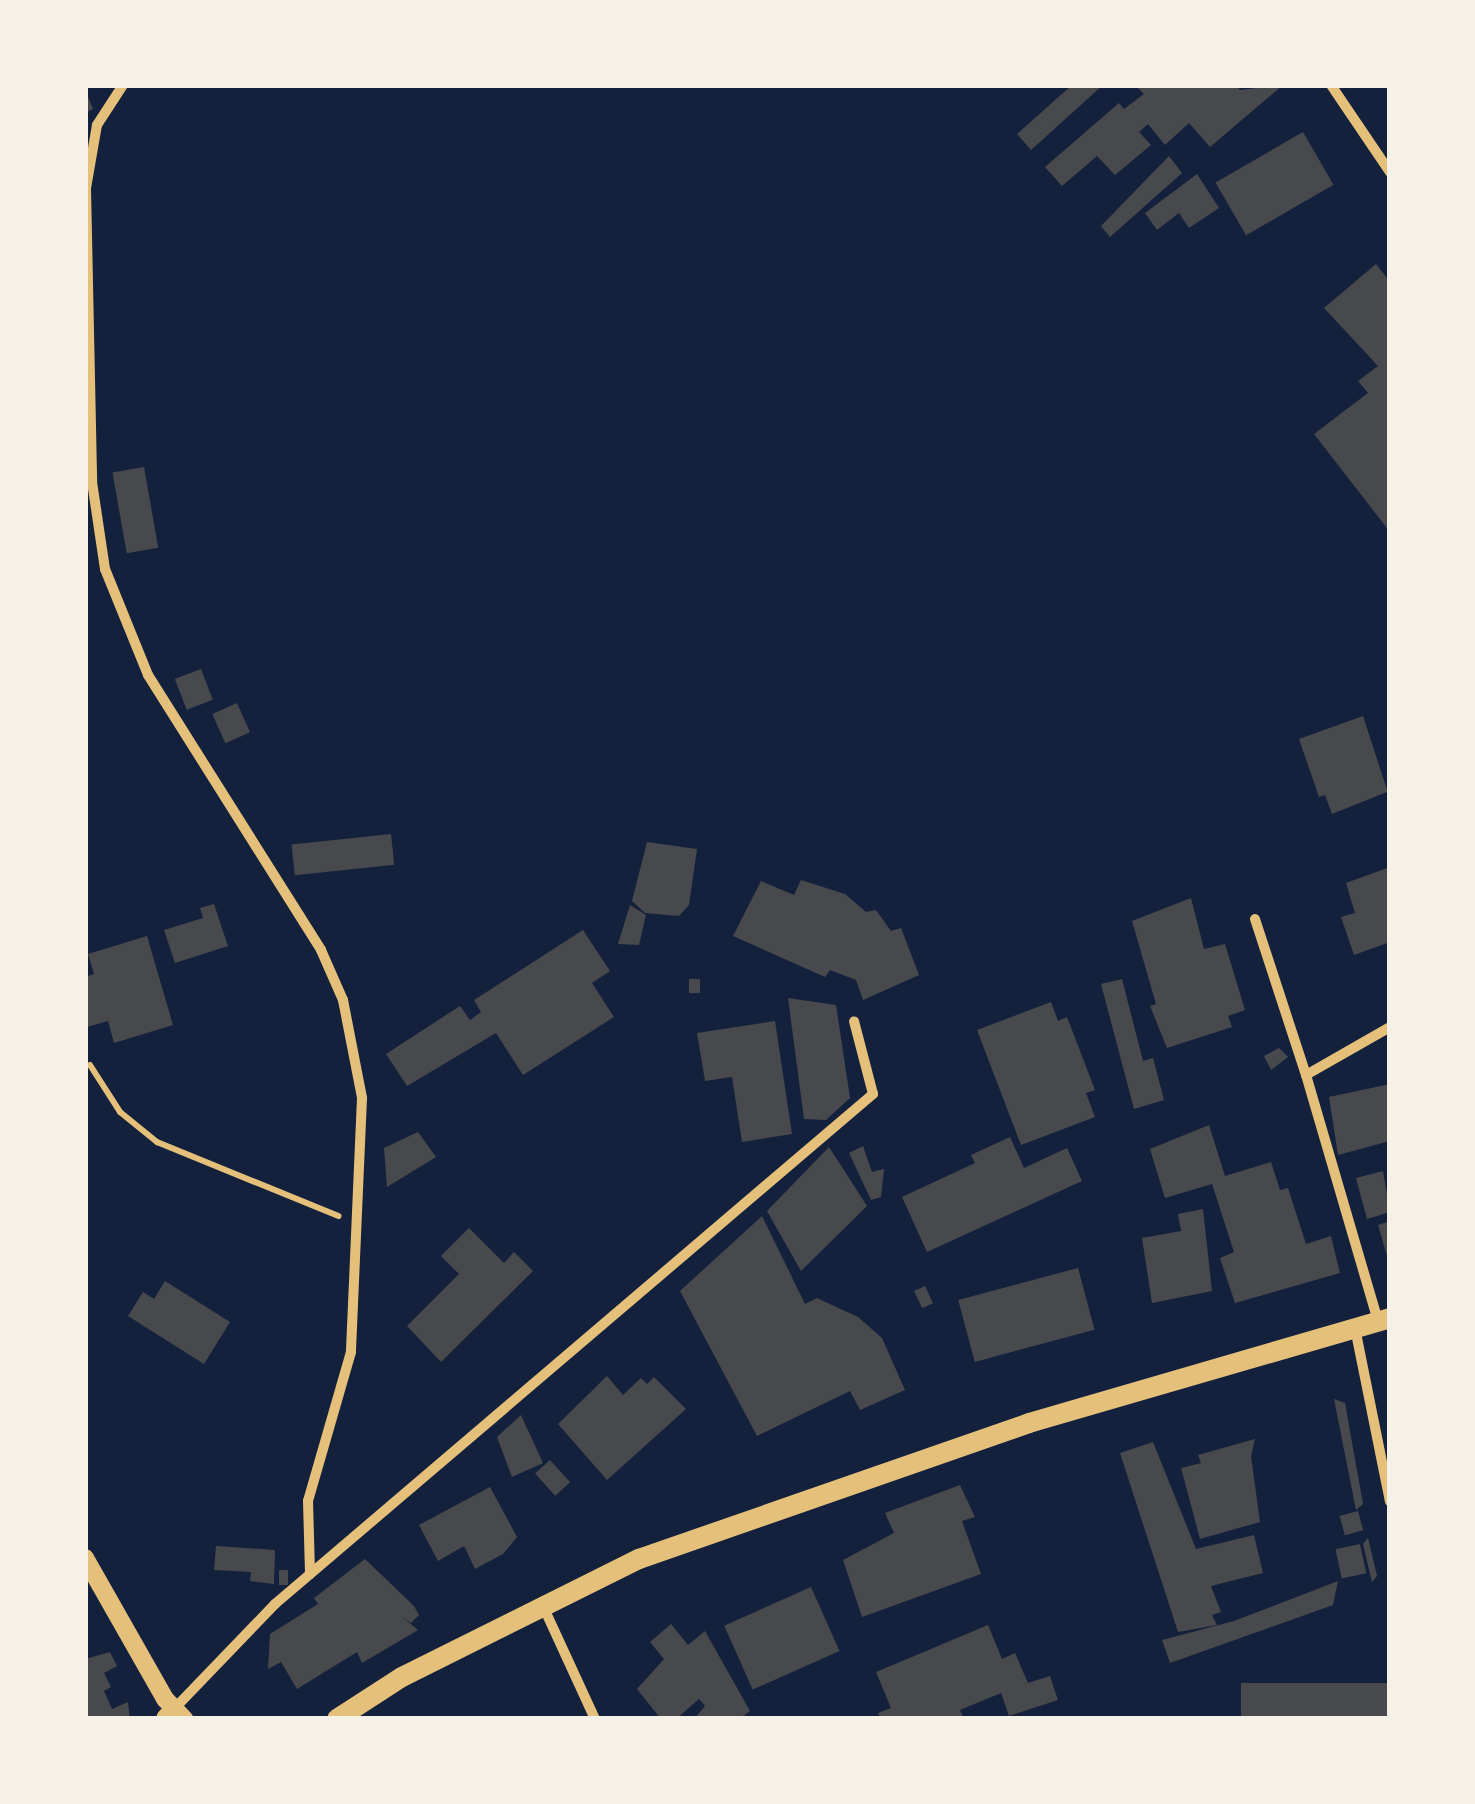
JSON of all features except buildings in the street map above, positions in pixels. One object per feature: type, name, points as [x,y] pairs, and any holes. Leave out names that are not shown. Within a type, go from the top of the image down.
[{"type":"main road","points":[[337,1719],[402,1677],[638,1559],[876,1472],[1384,1320]]},
{"type":"street","points":[[122,85],[96,125],[86,188],[92,482],[106,569],[148,675],[321,950],[342,1000],[362,1098],[360,1224],[351,1352],[308,1502],[310,1574]]},
{"type":"street","points":[[1331,85],[1390,172]]},
{"type":"street","points":[[1254,919],[1384,1320]]},
{"type":"street","points":[[85,1558],[171,1714],[218,1657],[310,1574],[873,1094],[854,1021]]},
{"type":"street","points":[[1306,1076],[1390,1027]]},
{"type":"street","points":[[1355,1327],[1390,1501]]},
{"type":"street","points":[[543,1605],[594,1719]]},
{"type":"path","points":[[90,1065],[120,1112],[157,1142],[360,1224]]}]
